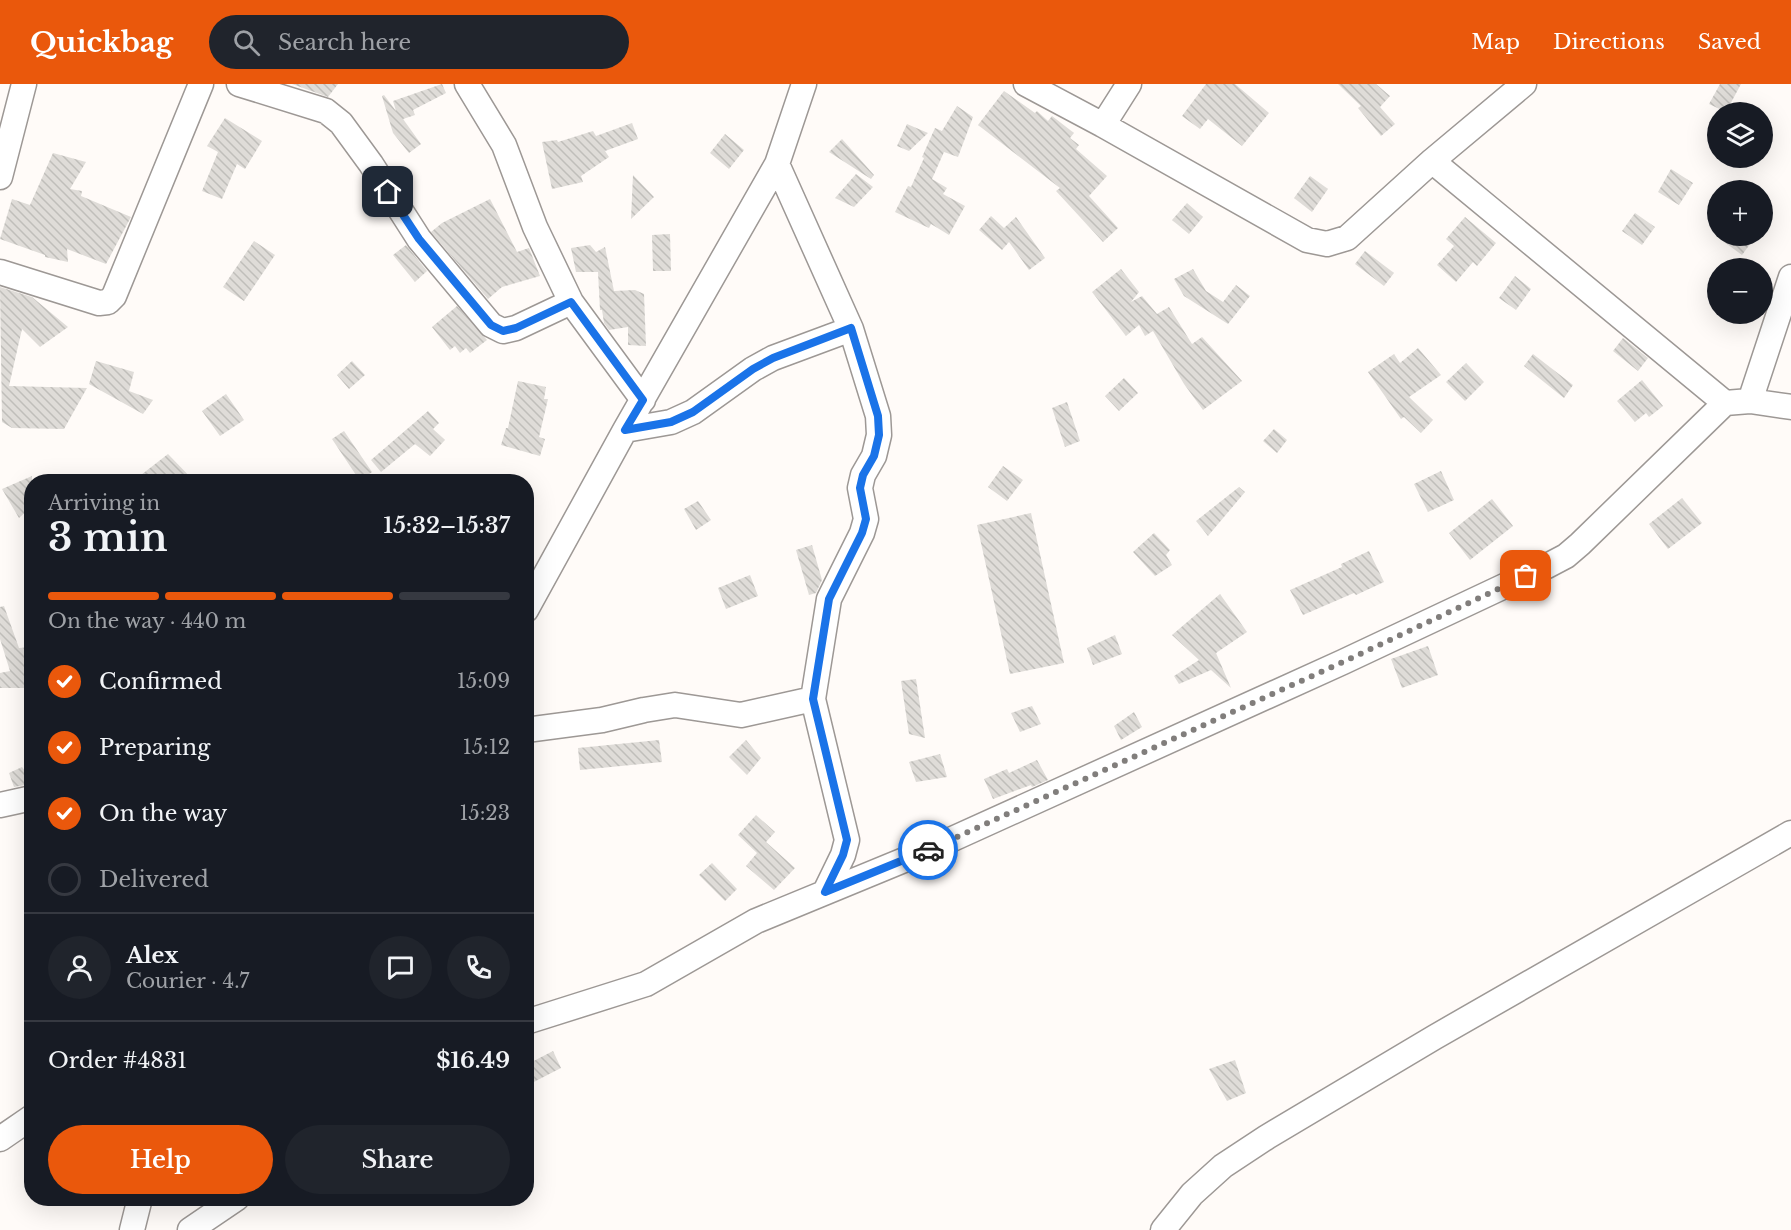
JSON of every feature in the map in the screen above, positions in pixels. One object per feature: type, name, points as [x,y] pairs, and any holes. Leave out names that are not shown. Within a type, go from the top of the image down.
[{"type":"street","points":[[0,177],[24,84]]},
{"type":"street","points":[[0,272],[99,303],[108,302],[114,296],[201,84]]},
{"type":"street","points":[[239,84],[326,111],[341,123],[371,164],[419,239],[491,325],[503,331],[516,328],[571,302]]},
{"type":"street","points":[[467,84],[504,145],[535,227],[571,302],[643,400]]},
{"type":"street","points":[[534,595],[625,430],[777,164],[804,84]]},
{"type":"street","points":[[1026,84],[1307,240],[1327,244],[1347,238],[1432,161],[1524,84]]},
{"type":"street","points":[[1103,125],[1129,84]]},
{"type":"street","points":[[1432,161],[1725,404]]},
{"type":"street","points":[[777,164],[851,328],[878,416],[879,435],[874,456],[863,475],[860,488],[866,519],[862,533],[829,599],[813,699],[847,840],[843,855],[825,892]]},
{"type":"street","points":[[1750,401],[1791,277]]},
{"type":"street","points":[[625,430],[671,422],[693,412],[753,369],[773,358],[851,328]]},
{"type":"street","points":[[534,1019],[646,984],[756,921],[926,851],[1343,662],[1547,566],[1566,556],[1580,544],[1725,404],[1750,401],[1791,407]]},
{"type":"street","points":[[534,729],[602,720],[675,705],[741,715],[813,699]]},
{"type":"street","points":[[0,805],[24,800]]},
{"type":"street","points":[[1163,1230],[1192,1194],[1222,1166],[1267,1137],[1435,1037],[1791,833]]},
{"type":"street","points":[[0,1139],[24,1122]]},
{"type":"street","points":[[132,1230],[138,1206]]},
{"type":"street","points":[[190,1230],[225,1206]]},
{"type":"building","points":[[292,84],[338,84],[328,97]]},
{"type":"building","points":[[442,84],[446,93],[413,110],[415,115],[403,119],[421,144],[409,153],[393,133],[382,96],[384,95],[396,111],[393,101]]},
{"type":"building","points":[[1206,84],[1235,84],[1269,113],[1242,146],[1208,119],[1200,129],[1182,116]]},
{"type":"building","points":[[1338,84],[1376,84],[1390,96],[1380,107],[1395,124],[1381,136],[1358,108],[1361,106]]},
{"type":"building","points":[[1720,84],[1741,84],[1731,102],[1710,102]]},
{"type":"building","points":[[1004,91],[1035,113],[1037,111],[1048,121],[1052,116],[1074,133],[1070,138],[1079,145],[1076,149],[1107,176],[1089,196],[1118,228],[1103,242],[1056,191],[1060,188],[978,125]]},
{"type":"building","points":[[957,106],[973,117],[958,157],[944,152],[932,179],[947,188],[943,194],[965,206],[949,235],[931,224],[929,228],[895,212],[908,186],[911,187],[935,128],[942,131]]},
{"type":"building","points":[[225,118],[262,141],[245,169],[237,164],[222,199],[202,191],[218,152],[207,146]]},
{"type":"building","points":[[632,123],[638,139],[605,151],[609,157],[581,176],[583,182],[552,189],[542,142],[557,140],[558,142],[593,131],[596,136]]},
{"type":"building","points":[[907,124],[928,133],[909,151],[897,146]]},
{"type":"building","points":[[725,134],[744,150],[729,169],[710,153]]},
{"type":"building","points":[[842,139],[874,175],[871,179],[829,152]]},
{"type":"building","points":[[53,153],[86,162],[70,189],[82,191],[81,196],[131,217],[106,264],[67,249],[68,262],[45,257],[45,255],[0,239],[12,199],[30,205]]},
{"type":"building","points":[[1671,169],[1693,183],[1679,205],[1658,192]]},
{"type":"building","points":[[856,174],[873,187],[854,207],[835,198]]},
{"type":"building","points":[[633,175],[654,197],[631,219]]},
{"type":"building","points":[[1310,176],[1328,189],[1312,212],[1294,198]]},
{"type":"building","points":[[490,199],[517,252],[529,248],[540,276],[502,287],[488,299],[431,232],[442,223]]},
{"type":"building","points":[[1187,203],[1203,217],[1189,234],[1172,220]]},
{"type":"building","points":[[1635,213],[1655,227],[1642,245],[1622,231]]},
{"type":"building","points":[[991,216],[1004,228],[1016,217],[1045,258],[1029,270],[1009,242],[1002,250],[979,230]]},
{"type":"building","points":[[1465,217],[1496,243],[1477,266],[1473,262],[1456,282],[1437,265],[1454,246],[1446,239]]},
{"type":"building","points":[[670,234],[671,271],[653,271],[652,235]]},
{"type":"building","points":[[254,241],[275,255],[244,301],[223,287]]},
{"type":"building","points":[[406,245],[427,271],[415,282],[393,255]]},
{"type":"building","points":[[590,245],[596,252],[605,247],[614,291],[635,290],[644,294],[646,346],[628,345],[628,327],[609,330],[604,323],[602,310],[600,310],[598,272],[576,272],[571,248]]},
{"type":"building","points":[[1730,246],[1749,246],[1742,255]]},
{"type":"building","points":[[1365,251],[1394,273],[1384,286],[1355,264]]},
{"type":"building","points":[[1121,269],[1139,292],[1131,302],[1142,296],[1157,314],[1169,307],[1192,344],[1202,337],[1242,381],[1203,410],[1184,384],[1153,331],[1145,336],[1139,325],[1126,336],[1092,292]]},
{"type":"building","points":[[1193,269],[1206,291],[1223,302],[1236,285],[1250,296],[1228,324],[1184,296],[1174,279]]},
{"type":"building","points":[[1515,276],[1531,289],[1516,310],[1499,298]]},
{"type":"building","points":[[0,287],[32,297],[68,327],[40,347],[22,329],[9,386],[87,388],[64,429],[12,428],[2,422]]},
{"type":"building","points":[[457,306],[487,340],[470,353],[466,348],[460,353],[455,346],[450,350],[432,327]]},
{"type":"building","points":[[1623,338],[1648,358],[1638,371],[1613,351]]},
{"type":"building","points":[[1418,348],[1441,375],[1409,397],[1433,420],[1421,433],[1404,417],[1401,419],[1368,372],[1394,354],[1400,363]]},
{"type":"building","points":[[1533,354],[1573,385],[1564,398],[1524,366]]},
{"type":"building","points":[[96,361],[134,372],[129,391],[153,400],[143,414],[89,384]]},
{"type":"building","points":[[352,361],[365,375],[349,389],[337,375]]},
{"type":"building","points":[[1466,363],[1484,382],[1465,401],[1446,382]]},
{"type":"building","points":[[1124,378],[1138,393],[1119,411],[1105,396]]},
{"type":"building","points":[[1642,380],[1663,406],[1649,417],[1646,413],[1635,422],[1617,401]]},
{"type":"building","points":[[518,381],[546,387],[544,399],[548,399],[539,437],[545,439],[540,456],[501,445],[506,428],[508,428]]},
{"type":"building","points":[[226,394],[244,420],[220,436],[202,411]]},
{"type":"building","points":[[1067,402],[1080,441],[1065,447],[1052,408]]},
{"type":"building","points":[[428,411],[439,423],[433,429],[445,440],[430,456],[415,444],[381,472],[371,460]]},
{"type":"building","points":[[1274,429],[1287,440],[1277,453],[1263,441]]},
{"type":"building","points":[[344,431],[372,472],[355,474],[332,439]]},
{"type":"building","points":[[168,454],[187,474],[142,474]]},
{"type":"building","points":[[1003,466],[1023,480],[1007,501],[988,487]]},
{"type":"building","points":[[1441,471],[1454,500],[1428,512],[1414,484]]},
{"type":"building","points":[[24,479],[24,513],[19,518],[2,489]]},
{"type":"building","points":[[1239,487],[1245,492],[1208,536],[1196,521]]},
{"type":"building","points":[[1682,498],[1702,523],[1668,549],[1649,524]]},
{"type":"building","points":[[1492,499],[1513,526],[1470,560],[1449,533]]},
{"type":"building","points":[[698,501],[711,520],[696,530],[684,509]]},
{"type":"building","points":[[1031,513],[1064,663],[1010,674],[977,525]]},
{"type":"building","points":[[1154,533],[1170,550],[1166,555],[1172,565],[1155,576],[1133,552]]},
{"type":"building","points":[[812,545],[822,580],[816,593],[809,595],[796,550]]},
{"type":"building","points":[[1369,551],[1384,582],[1303,615],[1290,590],[1342,567],[1341,564]]},
{"type":"building","points":[[750,575],[758,596],[726,609],[718,588]]},
{"type":"building","points":[[1220,594],[1247,632],[1216,653],[1231,688],[1211,670],[1179,684],[1174,676],[1199,660],[1172,635]]},
{"type":"building","points":[[4,606],[19,648],[24,648],[24,688],[0,688],[0,673],[10,671],[0,639],[0,607]]},
{"type":"building","points":[[1115,635],[1122,654],[1093,665],[1087,648]]},
{"type":"building","points":[[1428,646],[1438,675],[1402,688],[1391,659]]},
{"type":"building","points":[[916,679],[925,738],[909,734],[901,681]]},
{"type":"building","points":[[1032,706],[1041,724],[1020,732],[1011,713]]},
{"type":"building","points":[[1134,712],[1142,727],[1121,740],[1114,726]]},
{"type":"building","points":[[659,740],[662,762],[580,770],[578,748]]},
{"type":"building","points":[[746,740],[761,758],[747,775],[729,757]]},
{"type":"building","points":[[940,754],[947,777],[916,782],[909,762]]},
{"type":"building","points":[[1037,760],[1048,780],[993,799],[984,779],[1007,769],[1009,773]]},
{"type":"building","points":[[22,767],[24,785],[14,787],[9,773]]},
{"type":"building","points":[[756,815],[775,832],[766,842],[795,868],[774,890],[746,866],[757,853],[738,835]]},
{"type":"building","points":[[712,863],[737,889],[725,901],[699,875]]},
{"type":"building","points":[[553,1051],[561,1068],[534,1082],[534,1061]]},
{"type":"building","points":[[1235,1060],[1246,1093],[1227,1101],[1209,1069]]},
{"type":"way so far","points":[[928,850],[1343,662],[1526,576]]},
{"type":"route","points":[[388,192],[419,239],[491,325],[503,331],[516,328],[571,302],[643,400],[625,430],[671,422],[693,412],[753,369],[773,358],[851,328],[878,416],[879,435],[874,456],[863,475],[860,488],[866,519],[862,533],[829,599],[813,699],[847,840],[843,855],[825,892],[928,850]]}]
